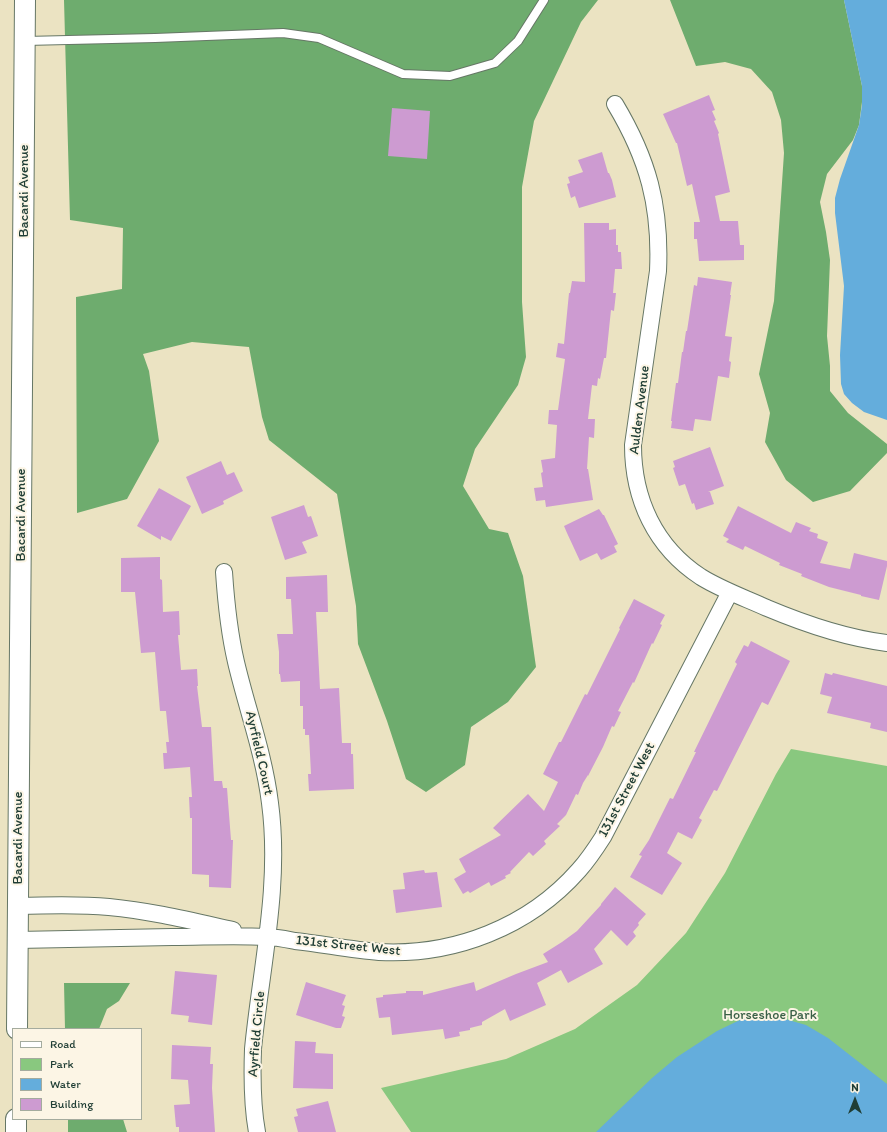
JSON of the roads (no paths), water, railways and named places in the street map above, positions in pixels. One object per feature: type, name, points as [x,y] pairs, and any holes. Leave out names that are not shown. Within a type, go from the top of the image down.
[{"type":"street","name":"Bacardi Avenue","points":[[17,1028],[25,0]]},
{"type":"street","name":"Aulden Avenue","points":[[615,104],[636,142],[644,163],[655,206],[658,227],[658,271],[633,445],[634,468],[638,492],[650,521],[667,546],[689,568],[730,592],[822,628],[887,643]]},
{"type":"street","name":"Ayrfield Court","points":[[224,572],[226,602],[235,660],[266,774],[270,803],[274,861],[273,890],[268,937]]},
{"type":"street","name":"131st Street West","points":[[17,940],[228,936],[268,937],[379,952],[406,952],[440,948],[479,938],[498,930],[516,921],[550,898],[579,870],[604,837],[730,592]]},
{"type":"street","points":[[18,906],[66,905],[111,907],[157,914],[268,937]]},
{"type":"street","name":"Ayrfield Circle","points":[[257,1132],[253,1102],[253,1049],[268,937]]},
{"type":"street","points":[[16,1120],[16,1132]]},
{"type":"lane","points":[[25,41],[283,33],[319,38],[403,74],[450,76],[495,63],[518,41],[544,0]]},
{"type":"water","points":[[844,0],[887,0],[887,420],[864,412],[852,403],[844,394],[841,384],[840,355],[844,286],[835,213],[835,198],[859,125],[862,105],[862,86]]},
{"type":"water","points":[[760,1016],[785,1019],[806,1025],[828,1038],[887,1084],[887,1132],[596,1132],[652,1078],[677,1057],[717,1031],[742,1019]]},
{"type":"park label","name":"Horseshoe Park","points":[[770,1015]]}]
